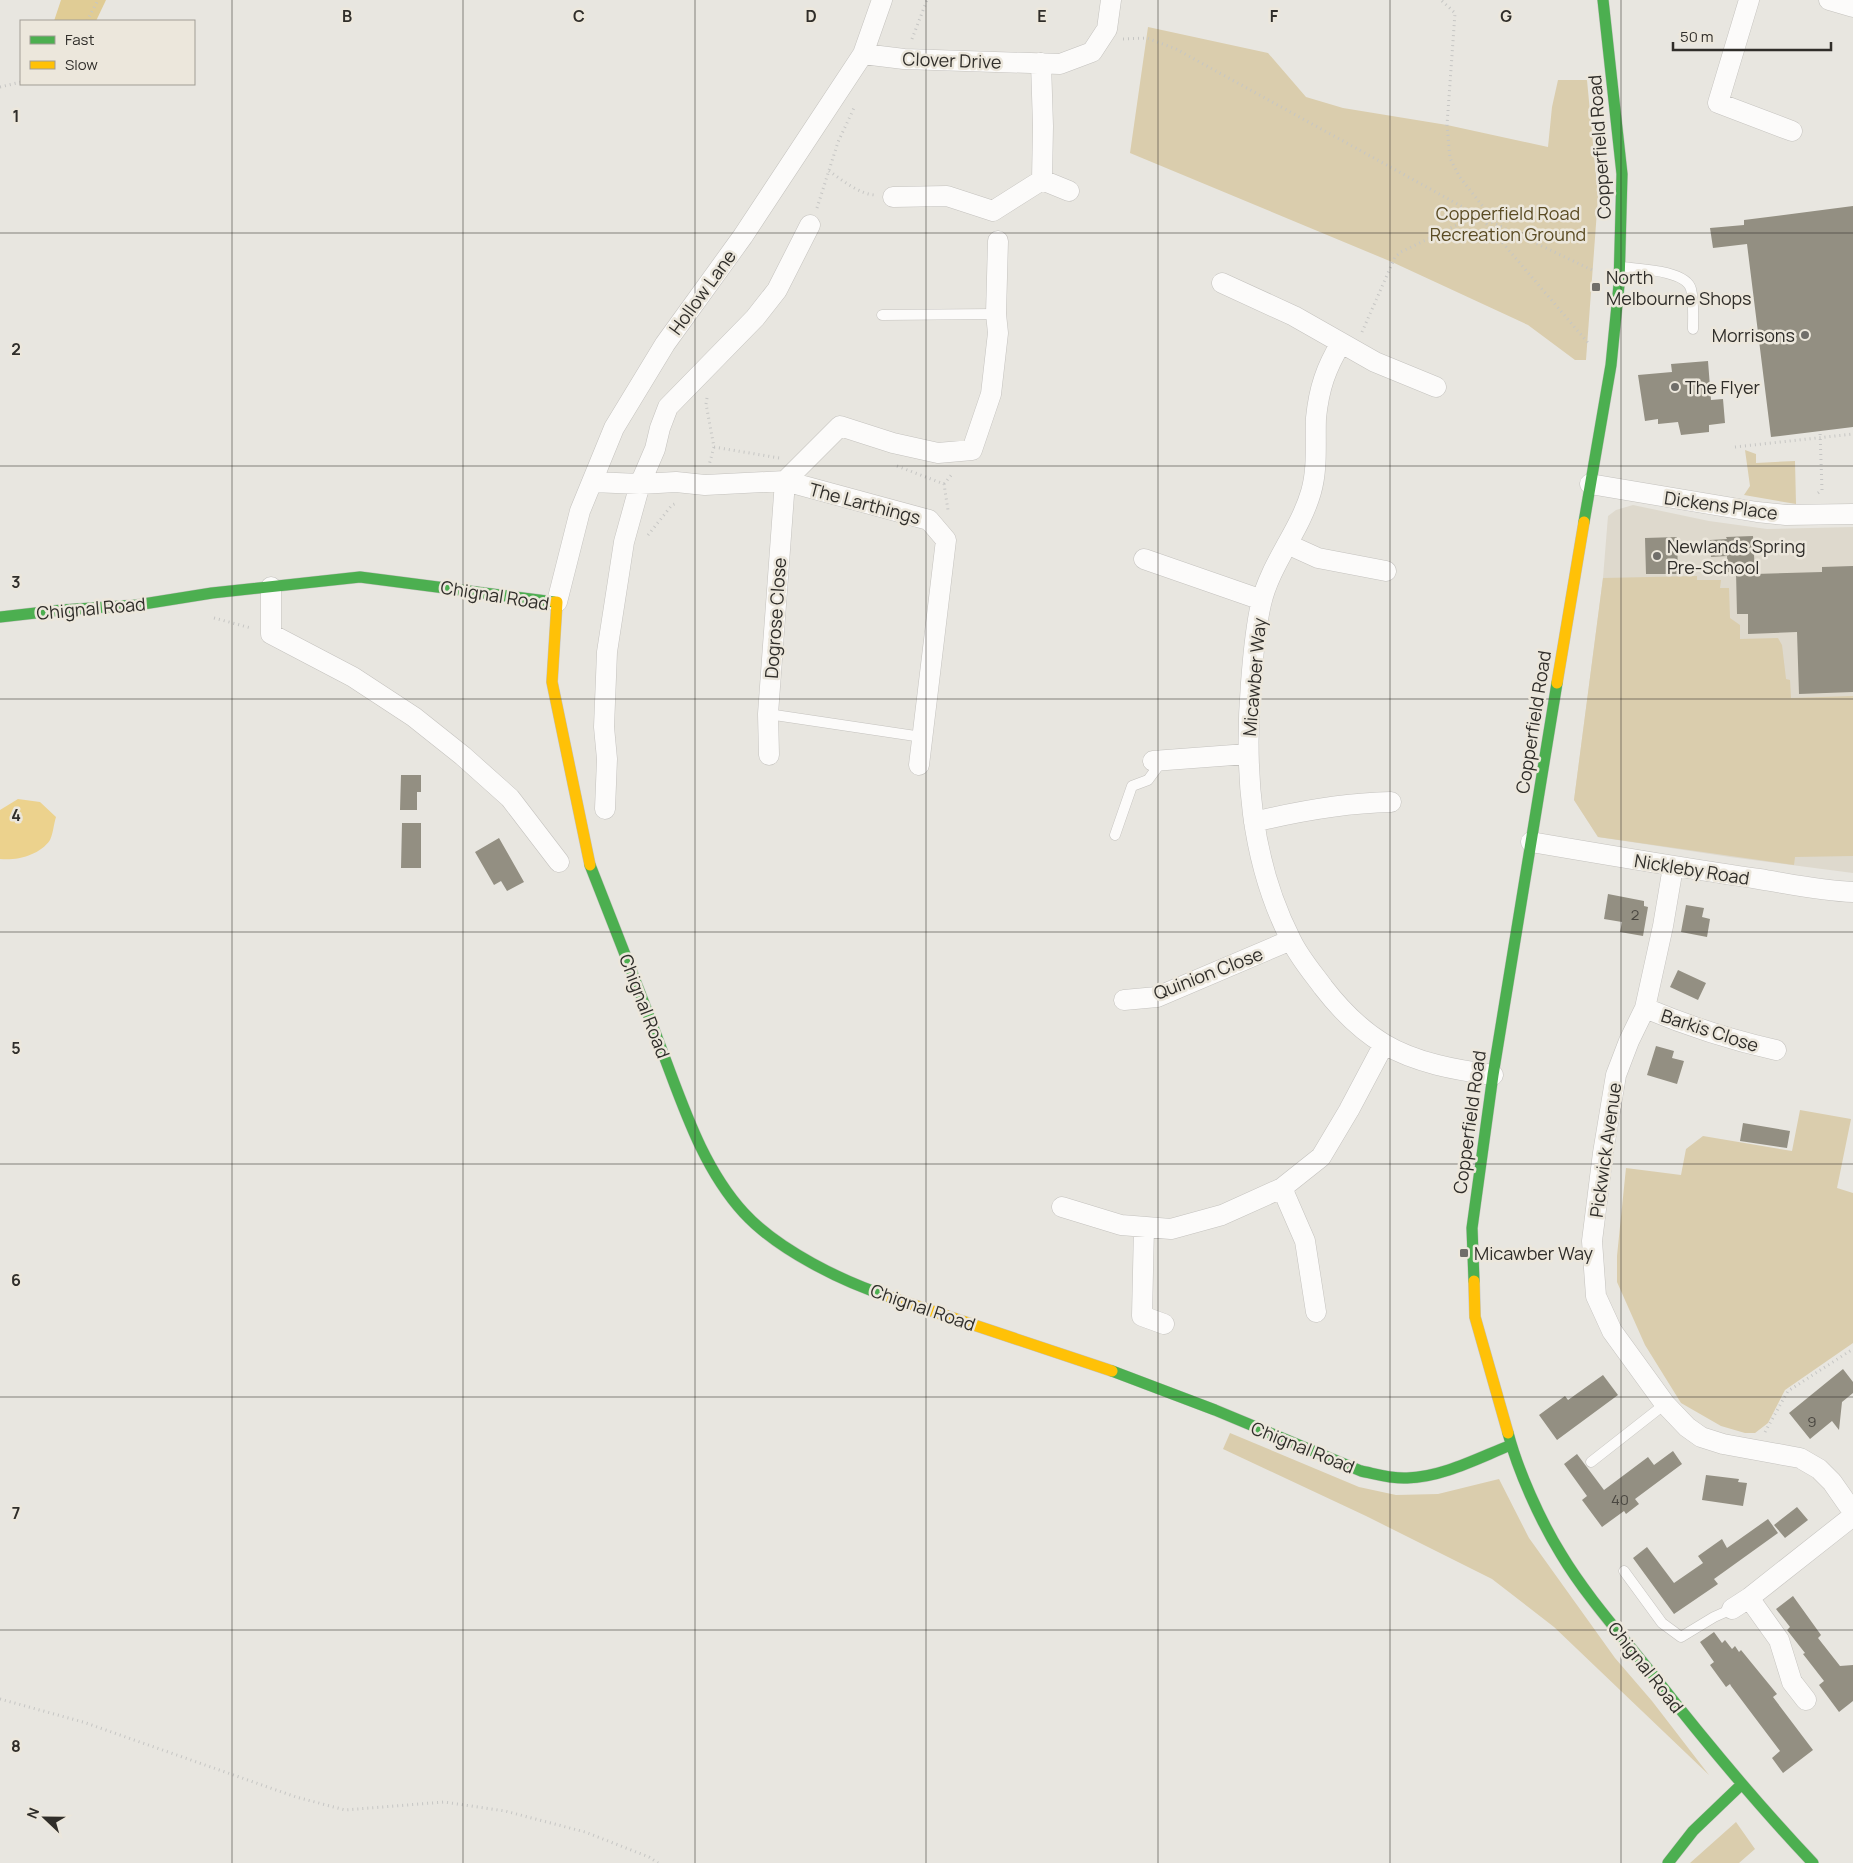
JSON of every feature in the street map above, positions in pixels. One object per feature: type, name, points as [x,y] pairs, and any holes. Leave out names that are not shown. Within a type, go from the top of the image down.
[{"type":"street","name":"Hollow Lane","points":[[557,602],[580,511],[614,428],[665,344],[743,236],[863,54],[882,0]]},
{"type":"street","name":"Clover Drive","points":[[863,54],[904,58],[1060,64],[1092,52],[1107,29],[1111,0]]},
{"type":"street","name":"Copperfield Road","points":[[1511,1445],[1475,1317],[1472,1228],[1493,1075],[1611,366],[1620,267],[1622,174],[1603,0]]},
{"type":"street","points":[[1749,0],[1718,103],[1792,130]]},
{"type":"street","points":[[1829,0],[1853,7]]},
{"type":"street","points":[[1041,63],[1042,180]]},
{"type":"street","points":[[1042,180],[1069,191]]},
{"type":"street","points":[[893,197],[947,196],[993,211],[1042,180]]},
{"type":"street","points":[[605,809],[607,759],[604,727],[607,652],[624,542],[640,484],[655,449],[668,407],[755,318],[777,290],[810,225]]},
{"type":"street","points":[[785,481],[840,426],[893,443],[938,453],[972,450],[991,394],[998,333],[996,314],[998,241]]},
{"type":"street","points":[[1222,283],[1294,316],[1347,347],[1394,371],[1436,387]]},
{"type":"street","name":"Micawber Way","points":[[1347,347],[1327,367],[1319,397],[1312,491],[1271,575],[1262,600],[1257,624],[1253,653],[1247,754],[1254,822],[1269,887],[1291,940],[1302,960],[1335,1002],[1363,1030],[1384,1044],[1416,1058],[1440,1065],[1493,1075]]},
{"type":"street","name":"The Larthings","points":[[592,482],[640,484],[676,482],[705,485],[785,481],[929,520],[946,540]]},
{"type":"street","name":"Dogrose Close","points":[[768,756],[768,714],[785,481]]},
{"type":"street","name":"Dickens Place","points":[[1590,484],[1724,508],[1786,515],[1853,514]]},
{"type":"street","points":[[919,765],[946,540]]},
{"type":"street","points":[[1287,544],[1318,558],[1386,570]]},
{"type":"street","name":"Micawber Way","points":[[1144,559],[1262,600]]},
{"type":"street","name":"Chignal Road","points":[[0,617],[62,610],[137,605],[212,593],[360,577],[557,602],[552,682],[588,860],[697,1140],[722,1184],[744,1213],[769,1236],[790,1251],[883,1295],[1106,1368],[1215,1410],[1361,1471],[1386,1477],[1408,1478],[1434,1474],[1511,1445],[1539,1513],[1562,1554],[1592,1598],[1742,1784],[1813,1863]]},
{"type":"street","points":[[271,587],[271,634],[353,677],[414,717],[463,756],[510,798],[559,862]]},
{"type":"street","name":"Micawber Way","points":[[1158,761],[1247,754]]},
{"type":"street","points":[[1254,822],[1295,812],[1346,805],[1392,802]]},
{"type":"street","name":"Nickleby Road","points":[[1531,842],[1673,867],[1831,891],[1853,892]]},
{"type":"street","name":"Pickwick Avenue","points":[[1673,867],[1664,926],[1645,1008],[1629,1040],[1616,1075],[1603,1153],[1592,1241],[1596,1296],[1612,1331],[1665,1404],[1687,1427],[1701,1437],[1722,1444],[1800,1458],[1819,1469],[1832,1482],[1853,1512]]},
{"type":"street","name":"Quinion Close","points":[[1124,1000],[1157,996],[1291,940]]},
{"type":"street","name":"Barkis Close","points":[[1645,1008],[1677,1022],[1734,1041],[1776,1050]]},
{"type":"street","points":[[1062,1208],[1121,1225],[1171,1229],[1222,1215],[1282,1188],[1321,1157],[1349,1110],[1384,1044]]},
{"type":"street","points":[[1282,1188],[1305,1241],[1316,1312]]},
{"type":"street","points":[[1144,1227],[1142,1316],[1164,1324]]},
{"type":"street","points":[[1732,1609],[1749,1598],[1853,1516]]},
{"type":"street","points":[[1749,1598],[1779,1640],[1792,1682],[1806,1700]]},
{"type":"street","points":[[1668,1863],[1693,1831],[1742,1784]]},
{"type":"lane","points":[[1620,267],[1676,275],[1685,280],[1691,289],[1694,329]]},
{"type":"lane","points":[[882,314],[996,314]]},
{"type":"lane","points":[[768,714],[922,737]]},
{"type":"lane","points":[[1115,835],[1132,786],[1148,780],[1158,761]]},
{"type":"lane","points":[[1591,1462],[1665,1404]]},
{"type":"lane","points":[[1624,1571],[1662,1623],[1681,1637],[1714,1617],[1732,1609]]},
{"type":"path","points":[[88,20],[98,0]]},
{"type":"path","points":[[904,58],[927,0]]},
{"type":"path","points":[[1347,347],[1395,257],[1401,252],[1471,218],[1481,217],[1488,213],[1459,176],[1450,158],[1448,125],[1455,13],[1442,0]]},
{"type":"path","points":[[1107,29],[1122,39],[1147,38],[1176,49],[1481,217],[1592,270],[1620,267]]},
{"type":"path","points":[[0,87],[20,82]]},
{"type":"path","points":[[810,225],[838,142],[857,101]]},
{"type":"path","points":[[829,171],[870,195],[893,197]]},
{"type":"path","points":[[1481,217],[1590,346],[1611,366]]},
{"type":"path","points":[[1808,515],[1807,503],[1822,490],[1820,431]]},
{"type":"path","points":[[1734,447],[1853,434]]},
{"type":"path","points":[[714,447],[802,462]]},
{"type":"path","points":[[892,464],[944,484],[948,512],[946,540]]},
{"type":"path","points":[[1753,1449],[1758,1437],[1765,1432],[1773,1420],[1788,1391],[1853,1349]]},
{"type":"path","points":[[0,1699],[83,1722],[296,1797],[345,1810],[444,1802],[504,1811],[585,1832],[649,1857],[658,1863]]},
{"type":"shaded area","points":[[61,0],[106,0],[96,20],[54,20]]},
{"type":"shaded area","points":[[1633,505],[1709,521],[1767,529],[1853,527],[1853,873],[1598,837],[1574,800],[1603,578],[1608,516],[1616,510]]},
{"type":"shaded area","points":[[18,799],[40,802],[56,817],[52,835],[46,845],[28,856],[0,859],[0,810]]},
{"type":"green space","name":"Copperfield Road Recreation Ground","points":[[1148,27],[1268,53],[1306,97],[1343,108],[1447,125],[1548,147],[1552,107],[1558,80],[1587,80],[1598,197],[1586,360],[1575,360],[1528,325],[1392,262],[1130,153]]},
{"type":"green space","points":[[1745,450],[1756,454],[1756,463],[1795,461],[1796,504],[1744,495],[1750,486]]},
{"type":"green space","points":[[1697,576],[1697,580],[1721,580],[1720,588],[1729,588],[1730,618],[1740,625],[1740,639],[1778,638],[1782,645],[1786,679],[1790,680],[1791,698],[1853,696],[1853,856],[1795,857],[1794,865],[1598,837],[1574,800],[1603,578]]},
{"type":"green space","points":[[1800,1110],[1851,1119],[1837,1188],[1853,1193],[1853,1343],[1785,1390],[1768,1423],[1755,1433],[1745,1433],[1721,1426],[1681,1403],[1645,1345],[1617,1282],[1617,1256],[1626,1168],[1681,1175],[1686,1149],[1703,1136],[1792,1151]]},
{"type":"green space","points":[[1230,1433],[1359,1487],[1396,1495],[1438,1494],[1499,1479],[1529,1538],[1615,1658],[1652,1701],[1709,1775],[1554,1627],[1492,1579],[1366,1516],[1223,1449]]},
{"type":"green space","points":[[1736,1822],[1755,1849],[1739,1863],[1690,1863]]},
{"type":"building","name":"Morrisons","points":[[1853,206],[1853,427],[1771,437],[1747,244],[1713,248],[1710,228],[1744,225],[1744,220]]},
{"type":"building","name":"The Flyer","points":[[1708,361],[1711,400],[1723,399],[1725,423],[1709,425],[1709,432],[1681,435],[1678,422],[1658,424],[1658,419],[1645,421],[1638,375],[1672,372],[1671,364]]},
{"type":"building","points":[[1753,536],[1755,574],[1822,572],[1822,567],[1853,566],[1853,692],[1799,694],[1797,632],[1748,634],[1748,614],[1737,614],[1736,572],[1728,572],[1727,556],[1711,557],[1710,540],[1727,539],[1726,537]]},
{"type":"building","points":[[1677,537],[1678,574],[1646,574],[1645,538]]},
{"type":"building","points":[[401,775],[421,775],[421,792],[417,792],[417,810],[400,810]]},
{"type":"building","points":[[402,823],[421,823],[421,868],[401,868]]},
{"type":"building","points":[[499,838],[524,882],[507,891],[501,881],[494,885],[475,852]]},
{"type":"building","points":[[1608,894],[1644,901],[1644,906],[1648,907],[1643,936],[1620,932],[1622,922],[1604,919]]},
{"type":"building","points":[[1686,905],[1704,908],[1702,917],[1710,919],[1707,937],[1681,932]]},
{"type":"building","points":[[1678,970],[1706,983],[1698,1000],[1670,987]]},
{"type":"building","points":[[1656,1046],[1674,1051],[1672,1058],[1684,1061],[1677,1084],[1647,1075]]},
{"type":"building","points":[[1743,1123],[1790,1131],[1787,1148],[1740,1141]]},
{"type":"building","points":[[1843,1369],[1853,1382],[1853,1393],[1842,1402],[1839,1430],[1832,1421],[1810,1439],[1789,1413]]},
{"type":"building","points":[[1603,1375],[1618,1395],[1557,1440],[1539,1415],[1565,1396],[1568,1400]]},
{"type":"building","points":[[1673,1451],[1682,1464],[1635,1499],[1639,1504],[1626,1514],[1624,1511],[1602,1527],[1582,1500],[1587,1496],[1564,1464],[1577,1454],[1604,1490],[1648,1457],[1654,1465]]},
{"type":"building","points":[[1706,1475],[1739,1479],[1738,1482],[1747,1483],[1743,1506],[1702,1500]]},
{"type":"building","points":[[1797,1507],[1808,1520],[1785,1538],[1774,1525]]},
{"type":"building","points":[[1768,1519],[1778,1533],[1714,1579],[1718,1584],[1674,1614],[1633,1558],[1647,1547],[1674,1583],[1703,1563],[1698,1556],[1722,1539],[1727,1548]]},
{"type":"building","points":[[1793,1596],[1821,1635],[1818,1638],[1840,1666],[1853,1665],[1853,1701],[1839,1712],[1819,1685],[1824,1681],[1787,1630],[1790,1627],[1776,1609]]},
{"type":"building","points":[[1714,1632],[1722,1643],[1725,1640],[1732,1649],[1735,1646],[1739,1652],[1741,1650],[1777,1694],[1773,1697],[1813,1750],[1783,1773],[1772,1758],[1780,1751],[1730,1684],[1726,1687],[1710,1665],[1714,1662],[1700,1642]]},
{"type":"traffic: fast","points":[[1584,522],[1611,365],[1619,285],[1622,174],[1603,0]]},
{"type":"traffic: fast","points":[[0,617],[62,610],[137,605],[212,593],[360,577],[554,602]]},
{"type":"traffic: fast","points":[[1474,1281],[1472,1228],[1493,1075],[1557,683]]},
{"type":"traffic: fast","points":[[590,865],[695,1135],[716,1176],[729,1195],[758,1227],[793,1252],[832,1274],[890,1297]]},
{"type":"traffic: fast","points":[[1112,1371],[1215,1410],[1361,1471],[1384,1476],[1396,1478],[1420,1477],[1447,1471],[1511,1445]]},
{"type":"traffic: fast","points":[[1508,1433],[1524,1479],[1538,1511],[1553,1541],[1571,1570],[1605,1616],[1711,1747],[1813,1863]]},
{"type":"traffic: fast","points":[[1668,1863],[1693,1831],[1742,1784]]},
{"type":"traffic: slow","points":[[1557,683],[1584,522]]},
{"type":"traffic: slow","points":[[554,602],[557,602],[552,682],[590,865]]},
{"type":"traffic: slow","points":[[1474,1281],[1475,1317],[1508,1433]]},
{"type":"traffic: slow","points":[[890,1297],[1112,1371]]},
{"type":"place","name":"North Melbourne Shops","points":[[1596,287]]},
{"type":"place","name":"Morrisons","points":[[1805,335]]},
{"type":"place","name":"The Flyer","points":[[1675,387]]},
{"type":"place","name":"Newlands Spring Pre-School","points":[[1657,556]]},
{"type":"place","name":"Micawber Way","points":[[1464,1253]]}]
